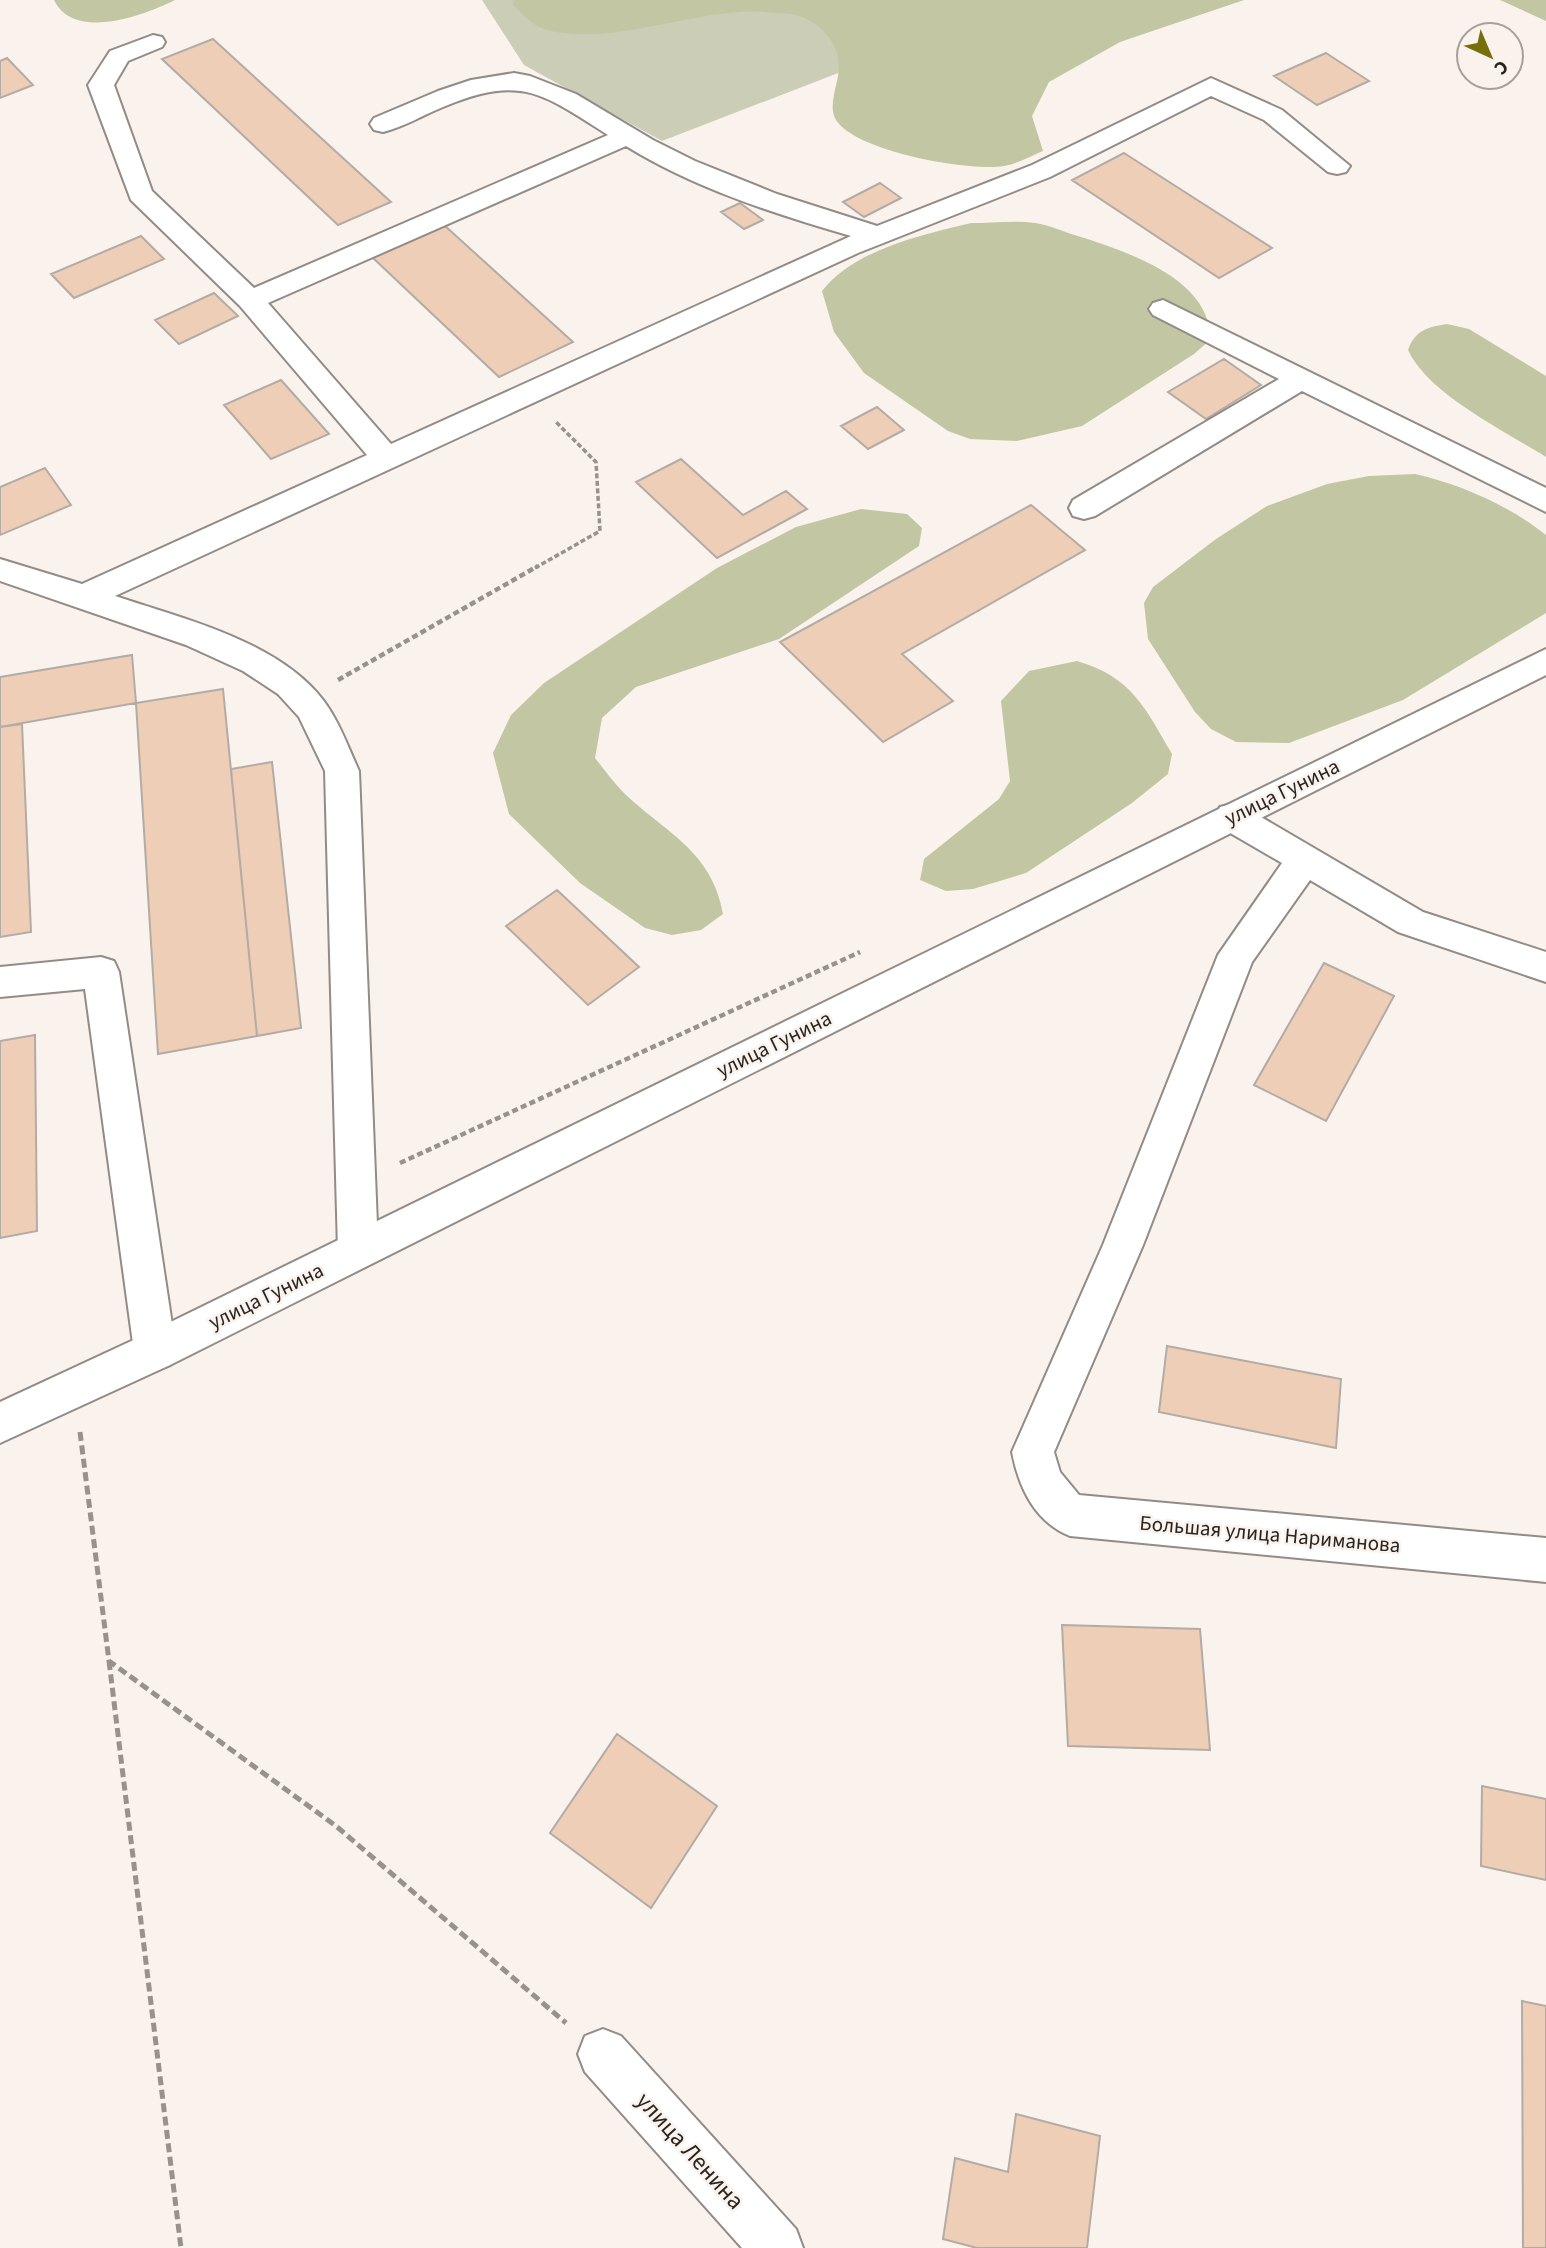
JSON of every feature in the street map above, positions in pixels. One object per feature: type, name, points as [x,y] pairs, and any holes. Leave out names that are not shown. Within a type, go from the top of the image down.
[{"type":"street","points":[[153,42],[120,56],[101,85],[140,194],[250,300],[387,459]]},
{"type":"street","points":[[383,124],[460,91],[517,81],[566,99],[626,137],[661,155],[820,219],[878,235]]},
{"type":"street","points":[[85,596],[878,235],[1041,171],[1211,86],[1273,115],[1337,166]]},
{"type":"street","points":[[250,300],[626,137]]},
{"type":"street","points":[[1163,309],[1546,501]]},
{"type":"street","points":[[1084,508],[1302,378]]},
{"type":"street","points":[[0,570],[85,596],[216,644],[267,668],[304,699],[324,727],[342,771],[358,1250]]},
{"type":"street","name":"улица Гунина","points":[[0,1423],[74,1386],[155,1351],[1546,661]]},
{"type":"street","points":[[1232,817],[1411,922],[1546,967]]},
{"type":"street","name":"Большая улица Нариманова","points":[[1305,859],[1236,955],[1123,1245],[1033,1452],[1037,1477],[1054,1503],[1070,1515],[1546,1560]]},
{"type":"street","points":[[0,982],[101,972],[155,1351]]},
{"type":"street","name":"улица Ленина","points":[[603,2054],[777,2248]]},
{"type":"path","points":[[304,699],[600,531],[596,462],[527,393]]},
{"type":"path","points":[[74,1386],[181,2248]]},
{"type":"path","points":[[109,1661],[336,1826],[603,2054]]},
{"type":"green space","points":[[54,0],[175,0],[129,18],[93,22],[77,20],[64,13]]},
{"type":"green space","points":[[482,0],[1139,0],[877,58],[662,141],[524,65]]},
{"type":"green space","points":[[514,0],[1244,0],[1120,42],[1049,82],[1032,116],[1043,151],[1009,165],[988,167],[913,157],[863,140],[845,130],[833,112],[839,66],[836,49],[821,29],[797,15],[750,12],[721,14],[603,34],[574,34],[537,26],[513,5]]},
{"type":"green space","points":[[1500,0],[1546,0],[1546,21]]},
{"type":"green space","points":[[971,223],[1041,224],[1143,260],[1164,271],[1197,300],[1207,319],[1210,340],[1194,354],[1082,426],[1017,441],[970,439],[948,431],[864,373],[834,332],[822,291],[852,264],[871,254],[911,239]]},
{"type":"green space","points":[[1447,324],[1469,329],[1546,376],[1546,457],[1469,410],[1432,382],[1418,366],[1408,350],[1414,338],[1428,328]]},
{"type":"green space","points":[[1415,474],[1484,497],[1546,535],[1546,613],[1403,700],[1289,743],[1236,742],[1211,729],[1195,712],[1148,639],[1144,603],[1153,587],[1216,539],[1267,506],[1327,484],[1369,476]]},
{"type":"green space","points":[[861,509],[907,514],[922,528],[919,546],[779,639],[636,687],[602,718],[595,758],[623,792],[697,858],[717,892],[723,914],[701,930],[672,935],[645,928],[580,883],[509,814],[493,753],[511,715],[544,683],[717,568],[796,527]]},
{"type":"green space","points":[[1077,661],[1111,676],[1135,696],[1172,754],[1168,774],[1132,803],[1026,873],[973,889],[946,891],[920,880],[924,859],[999,799],[1010,781],[1001,701],[1029,671]]},
{"type":"building","points":[[213,39],[391,202],[338,225],[162,59]]},
{"type":"building","points":[[1326,53],[1369,81],[1317,105],[1274,76]]},
{"type":"building","points":[[7,58],[33,85],[0,98],[0,61]]},
{"type":"building","points":[[1124,153],[1272,248],[1219,278],[1072,180]]},
{"type":"building","points":[[880,183],[901,198],[864,217],[843,202]]},
{"type":"building","points":[[740,203],[763,220],[744,229],[721,212]]},
{"type":"building","points":[[444,225],[573,342],[499,377],[372,257]]},
{"type":"building","points":[[141,236],[164,259],[74,298],[51,274]]},
{"type":"building","points":[[214,293],[238,316],[179,344],[155,320]]},
{"type":"building","points":[[1224,359],[1261,385],[1206,419],[1168,392]]},
{"type":"building","points":[[281,380],[329,434],[271,459],[224,405]]},
{"type":"building","points":[[877,407],[904,430],[868,449],[841,426]]},
{"type":"building","points":[[681,459],[743,515],[786,491],[807,509],[717,558],[636,482]]},
{"type":"building","points":[[45,468],[71,505],[0,535],[0,487]]},
{"type":"building","points":[[1031,505],[1085,550],[902,654],[953,701],[883,742],[780,642]]},
{"type":"building","points":[[132,655],[136,703],[0,727],[0,677]]},
{"type":"building","points":[[223,689],[257,1036],[158,1054],[136,703]]},
{"type":"building","points":[[22,724],[31,932],[0,937],[0,727]]},
{"type":"building","points":[[272,762],[301,1028],[257,1036],[231,769]]},
{"type":"building","points":[[557,890],[639,967],[588,1005],[506,926]]},
{"type":"building","points":[[1324,963],[1394,996],[1326,1121],[1254,1085]]},
{"type":"building","points":[[35,1035],[37,1231],[0,1238],[0,1041]]},
{"type":"building","points":[[1167,1346],[1341,1379],[1336,1448],[1159,1412]]},
{"type":"building","points":[[1062,1625],[1200,1629],[1210,1750],[1068,1746]]},
{"type":"building","points":[[617,1734],[717,1806],[651,1908],[550,1833]]},
{"type":"building","points":[[1482,1786],[1546,1799],[1546,1880],[1481,1866]]},
{"type":"building","points":[[1522,2001],[1546,2006],[1546,2248],[1523,2248]]},
{"type":"building","points":[[1016,2114],[1100,2136],[1087,2248],[977,2248],[943,2239],[955,2158],[1008,2172]]}]
